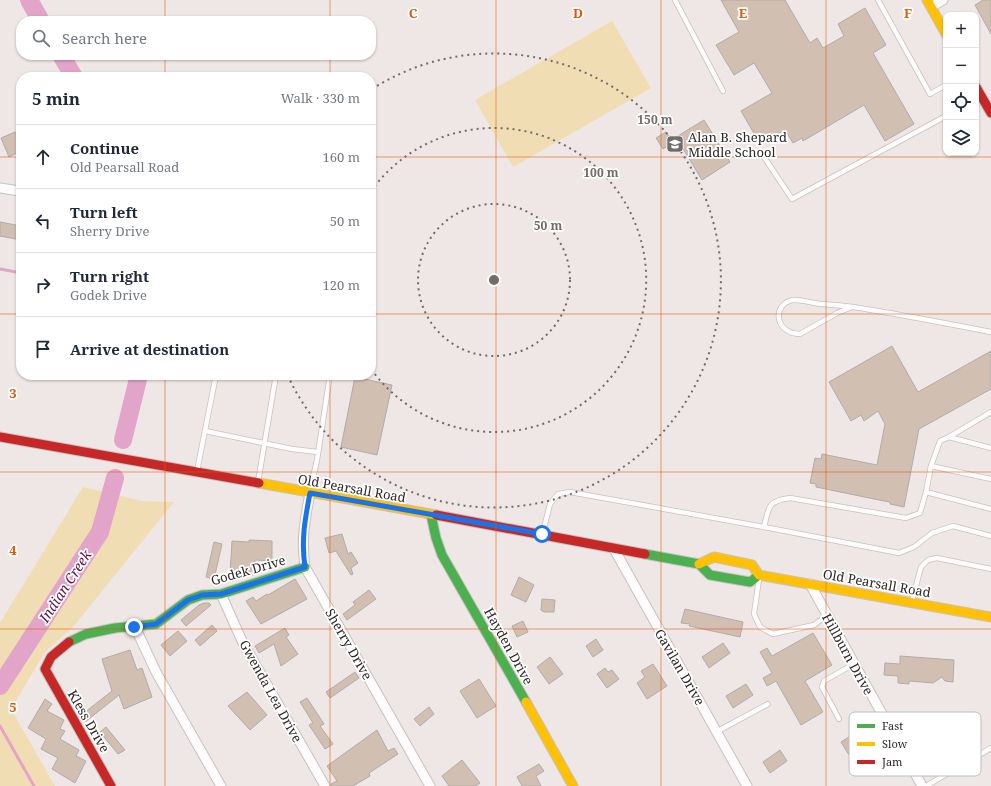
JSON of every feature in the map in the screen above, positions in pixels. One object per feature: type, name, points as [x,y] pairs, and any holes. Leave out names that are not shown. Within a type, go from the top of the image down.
[{"type":"main road","points":[[929,3],[943,29]]},
{"type":"main road","points":[[979,95],[991,113]]},
{"type":"main road","name":"Old Pearsall Road","points":[[0,437],[542,534],[614,549],[700,564],[714,557],[752,565],[759,575],[991,617]]},
{"type":"main road","name":"Hayden Drive","points":[[432,515],[436,538],[442,555],[573,786]]},
{"type":"main road","name":"Old Pearsall Road","points":[[700,564],[710,575],[750,582],[759,575]]},
{"type":"main road","name":"Godek Drive","points":[[45,669],[51,657],[70,641],[86,634],[115,628],[156,624],[188,600],[202,595],[221,594],[305,567]]},
{"type":"main road","name":"Kless Drive","points":[[45,669],[111,786]]},
{"type":"street","points":[[929,3],[943,0]]},
{"type":"street","points":[[0,188],[16,190]]},
{"type":"street","name":"Sherry Drive","points":[[310,493],[302,541],[305,567],[430,786]]},
{"type":"street","name":"Gavilan Drive","points":[[614,549],[747,786]]},
{"type":"street","name":"Hillburn Drive","points":[[810,584],[881,712]]},
{"type":"street","name":"Gwenda Lea Drive","points":[[221,594],[242,641],[325,786]]},
{"type":"street","points":[[134,627],[156,672],[221,786]]},
{"type":"street","name":"Hillburn Drive","points":[[916,776],[922,786]]},
{"type":"lane","points":[[675,0],[723,91]]},
{"type":"lane","points":[[878,0],[930,94],[943,87]]},
{"type":"lane","points":[[762,154],[792,199],[943,118]]},
{"type":"lane","points":[[852,307],[837,313],[800,334],[788,332],[780,324],[779,319],[782,307],[790,301],[795,300],[852,307],[991,332]]},
{"type":"lane","points":[[196,473],[215,380]]},
{"type":"lane","points":[[257,484],[275,380]]},
{"type":"lane","points":[[310,493],[329,380]]},
{"type":"lane","points":[[764,527],[768,507],[777,500],[790,498],[906,518],[920,513],[931,466],[940,441],[991,412]]},
{"type":"lane","points":[[205,430],[265,443],[318,452]]},
{"type":"lane","points":[[949,437],[991,448]]},
{"type":"lane","points":[[931,466],[991,479]]},
{"type":"lane","points":[[542,534],[550,504],[558,494],[570,492],[899,553],[914,547],[932,534],[953,526],[991,536]]},
{"type":"lane","points":[[926,492],[991,509]]},
{"type":"lane","points":[[911,602],[921,567],[928,560],[936,558],[991,569]]},
{"type":"lane","points":[[759,575],[754,614],[760,627],[773,634],[814,625],[827,615]]},
{"type":"lane","points":[[839,719],[822,687],[824,681],[854,664]]},
{"type":"lane","points":[[716,732],[768,704]]},
{"type":"lane","points":[[981,754],[991,748]]},
{"type":"lane","points":[[926,786],[943,776]]},
{"type":"shaded area","points":[[612,21],[651,88],[513,167],[475,100]]},
{"type":"shaded area","points":[[83,487],[142,501],[174,502],[73,627],[45,652],[11,709],[55,786],[0,786],[0,623]]},
{"type":"building","points":[[721,0],[785,0],[810,43],[817,38],[823,48],[844,36],[838,24],[865,8],[886,45],[873,53],[914,124],[885,141],[864,105],[803,141],[802,138],[793,143],[785,130],[760,144],[741,111],[772,93],[754,63],[734,75],[716,45],[739,32]]},
{"type":"building","points":[[983,0],[991,0],[991,34],[979,12],[975,5]]},
{"type":"building","points":[[704,120],[730,162],[702,180],[676,137]]},
{"type":"building","points":[[15,132],[16,154],[9,157],[1,138]]},
{"type":"building","points":[[666,132],[673,143],[663,149],[656,138]]},
{"type":"building","points":[[0,222],[16,225],[16,239],[0,236]]},
{"type":"building","points":[[892,346],[918,392],[991,351],[991,389],[919,429],[904,507],[890,504],[890,502],[816,487],[816,484],[810,483],[815,458],[821,459],[822,454],[877,465],[885,424],[878,411],[864,421],[861,415],[851,421],[829,382]]},
{"type":"building","points":[[354,380],[369,380],[392,385],[377,455],[341,447]]},
{"type":"building","points":[[342,534],[348,554],[351,552],[358,563],[351,568],[353,574],[351,575],[336,551],[329,553],[325,538]]},
{"type":"building","points":[[249,540],[272,541],[272,561],[255,560],[254,575],[230,574],[232,541],[249,542]]},
{"type":"building","points":[[214,542],[222,544],[214,579],[206,577]]},
{"type":"building","points":[[519,577],[534,585],[526,602],[511,595]]},
{"type":"building","points":[[295,579],[307,599],[261,624],[246,601],[253,597],[256,601]]},
{"type":"building","points":[[369,590],[376,599],[347,620],[343,614],[355,605],[353,602]]},
{"type":"building","points":[[542,599],[555,600],[554,612],[544,612],[541,610]]},
{"type":"building","points":[[209,603],[211,605],[186,626],[181,620],[199,605]]},
{"type":"building","points":[[685,609],[743,622],[740,637],[681,623]]},
{"type":"building","points":[[523,621],[528,632],[517,637],[512,626]]},
{"type":"building","points":[[212,625],[217,631],[200,646],[195,640]]},
{"type":"building","points":[[285,628],[289,635],[286,637],[298,654],[281,666],[274,644],[259,653],[255,646]]},
{"type":"building","points":[[178,631],[187,641],[170,656],[161,645]]},
{"type":"building","points":[[813,633],[832,665],[805,681],[823,712],[801,725],[776,681],[767,686],[763,678],[772,673],[760,652],[767,648],[772,656]]},
{"type":"building","points":[[596,639],[603,650],[593,657],[586,646]]},
{"type":"building","points":[[723,643],[730,653],[709,668],[702,657]]},
{"type":"building","points":[[130,650],[137,670],[142,668],[152,697],[124,709],[119,695],[85,722],[80,716],[112,691],[102,659]]},
{"type":"building","points":[[900,656],[954,660],[953,682],[945,681],[942,677],[933,683],[909,681],[909,684],[898,683],[898,676],[884,675],[885,663],[900,664]]},
{"type":"building","points":[[550,657],[563,674],[549,684],[537,667]]},
{"type":"building","points":[[653,664],[667,686],[647,699],[637,683],[645,677],[641,671]]},
{"type":"building","points":[[605,668],[608,672],[612,670],[619,679],[607,688],[597,674]]},
{"type":"building","points":[[355,672],[359,678],[330,698],[326,692]]},
{"type":"building","points":[[479,679],[496,706],[477,718],[460,691]]},
{"type":"building","points":[[746,684],[753,695],[733,708],[726,696]]},
{"type":"building","points":[[247,692],[267,715],[250,730],[228,706]]},
{"type":"building","points":[[307,698],[324,724],[320,726],[333,744],[325,749],[309,725],[313,723],[300,702]]},
{"type":"building","points":[[45,699],[52,704],[47,711],[64,720],[60,729],[65,731],[60,739],[79,750],[76,756],[86,761],[75,783],[52,769],[58,758],[41,749],[46,739],[28,728]]},
{"type":"building","points":[[429,707],[434,714],[420,726],[414,719]]},
{"type":"building","points":[[106,727],[125,750],[118,754],[100,732]]},
{"type":"building","points":[[377,730],[388,751],[394,748],[398,754],[369,773],[370,776],[353,786],[331,786],[331,784],[337,781],[327,766]]},
{"type":"building","points":[[849,737],[849,755],[841,742]]},
{"type":"building","points":[[780,750],[787,761],[770,773],[763,762]]},
{"type":"building","points":[[462,760],[480,783],[475,786],[449,786],[442,776]]},
{"type":"building","points":[[539,764],[544,771],[536,776],[541,786],[522,786],[517,777]]},
{"type":"waterway","name":"Indian Creek","points":[[29,0],[38,16]]},
{"type":"waterway","name":"Indian Creek","points":[[64,60],[71,72]]},
{"type":"waterway","points":[[0,269],[16,272]]},
{"type":"waterway","name":"Indian Creek","points":[[123,440],[138,380]]},
{"type":"waterway","name":"Indian Creek","points":[[0,686],[100,532],[115,478]]},
{"type":"waterway","points":[[0,726],[34,786]]},
{"type":"traffic: fast","points":[[431,515],[436,538],[442,555],[526,702]]},
{"type":"traffic: fast","points":[[645,554],[699,564],[710,575],[750,582],[759,575]]},
{"type":"traffic: fast","points":[[69,642],[86,634],[115,628],[156,624],[188,600],[202,595],[221,594],[305,567]]},
{"type":"traffic: slow","points":[[927,0],[943,29]]},
{"type":"traffic: slow","points":[[259,483],[436,515]]},
{"type":"traffic: slow","points":[[699,564],[714,557],[752,565],[759,575],[991,617]]},
{"type":"traffic: slow","points":[[526,702],[573,786]]},
{"type":"traffic: jam","points":[[979,92],[991,113]]},
{"type":"traffic: jam","points":[[0,437],[259,483]]},
{"type":"traffic: jam","points":[[436,515],[645,554]]},
{"type":"traffic: jam","points":[[69,642],[51,657],[45,669],[111,786]]},
{"type":"place","name":"Alan B. Shepard Middle School","points":[[675,144]]},
{"type":"route","points":[[134,627],[156,624],[188,600],[202,595],[221,594],[305,567],[302,541],[310,493],[542,534]]}]
